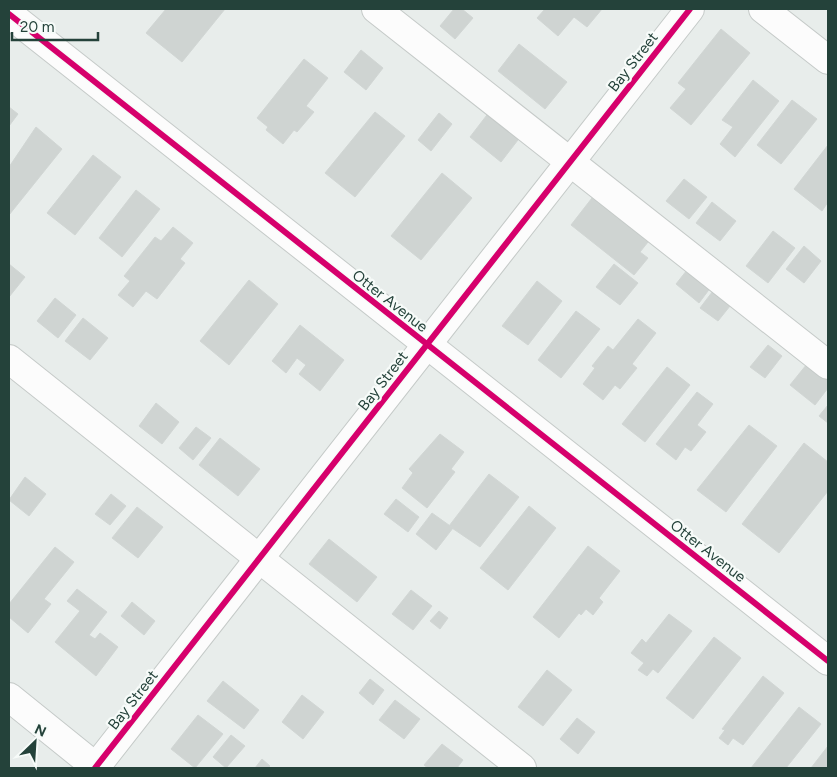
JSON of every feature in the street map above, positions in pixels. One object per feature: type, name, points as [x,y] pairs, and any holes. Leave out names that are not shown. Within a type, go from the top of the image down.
[{"type":"street","points":[[376,9],[828,365]]},
{"type":"street","name":"Bay Street","points":[[96,768],[690,9]]},
{"type":"street","points":[[763,9],[828,60]]},
{"type":"street","name":"Otter Avenue","points":[[9,14],[828,661]]},
{"type":"street","points":[[9,359],[522,768]]},
{"type":"street","points":[[9,697],[96,768]]},
{"type":"building","points":[[166,9],[225,9],[182,62],[146,33]]},
{"type":"building","points":[[454,9],[462,9],[473,18],[455,39],[440,26]]},
{"type":"building","points":[[545,9],[602,9],[587,27],[574,17],[558,36],[537,18]]},
{"type":"building","points":[[721,29],[750,53],[691,125],[670,108],[686,89],[678,83]]},
{"type":"building","points":[[519,44],[567,82],[545,109],[498,71]]},
{"type":"building","points":[[361,50],[383,68],[366,90],[344,72]]},
{"type":"building","points":[[304,59],[328,78],[306,106],[314,112],[297,132],[294,130],[283,144],[266,130],[268,127],[257,118]]},
{"type":"building","points":[[753,80],[779,101],[735,157],[720,144],[733,127],[722,120]]},
{"type":"building","points":[[792,100],[817,119],[781,164],[757,145]]},
{"type":"building","points":[[9,107],[18,114],[9,126]]},
{"type":"building","points":[[490,111],[521,136],[501,162],[470,137]]},
{"type":"building","points":[[375,112],[405,136],[355,197],[325,173]]},
{"type":"building","points":[[439,113],[452,124],[431,151],[418,140]]},
{"type":"building","points":[[36,127],[62,149],[9,215],[9,167]]},
{"type":"building","points":[[828,145],[828,202],[822,211],[794,189]]},
{"type":"building","points":[[93,155],[121,177],[75,235],[47,213]]},
{"type":"building","points":[[442,173],[472,198],[421,260],[391,236]]},
{"type":"building","points":[[684,179],[707,197],[689,219],[666,201]]},
{"type":"building","points":[[136,190],[160,209],[122,257],[99,238]]},
{"type":"building","points":[[592,198],[648,242],[640,252],[648,258],[634,275],[571,225]]},
{"type":"building","points":[[712,202],[736,221],[720,241],[696,223]]},
{"type":"building","points":[[173,227],[193,243],[180,259],[185,263],[157,299],[146,291],[133,307],[118,295],[130,281],[124,276],[155,237],[161,241]]},
{"type":"building","points":[[773,231],[795,248],[768,283],[746,266]]},
{"type":"building","points":[[804,246],[821,261],[804,283],[786,269]]},
{"type":"building","points":[[9,264],[25,277],[9,297]]},
{"type":"building","points":[[614,264],[638,283],[620,305],[596,287]]},
{"type":"building","points":[[691,265],[714,283],[699,303],[676,284]]},
{"type":"building","points":[[249,280],[278,304],[229,365],[200,341]]},
{"type":"building","points":[[537,281],[562,301],[528,345],[502,326]]},
{"type":"building","points":[[716,287],[734,301],[718,321],[700,308]]},
{"type":"building","points":[[55,298],[76,315],[58,338],[37,321]]},
{"type":"building","points":[[576,311],[600,329],[561,378],[538,360]]},
{"type":"building","points":[[83,318],[108,338],[90,360],[65,341]]},
{"type":"building","points":[[638,319],[656,333],[632,364],[637,368],[620,389],[615,385],[603,400],[583,384],[595,368],[592,366],[608,346],[613,350]]},
{"type":"building","points":[[300,325],[344,360],[320,391],[299,374],[306,365],[297,358],[286,373],[272,361]]},
{"type":"building","points":[[768,345],[782,356],[765,378],[750,367]]},
{"type":"building","points":[[807,364],[828,380],[828,388],[815,405],[790,385]]},
{"type":"building","points":[[667,367],[690,385],[645,442],[622,424]]},
{"type":"building","points":[[697,392],[713,404],[697,425],[706,432],[691,451],[685,447],[676,460],[656,444]]},
{"type":"building","points":[[156,403],[179,422],[162,444],[139,426]]},
{"type":"building","points":[[828,405],[828,423],[819,416]]},
{"type":"building","points":[[749,425],[777,446],[726,512],[697,490]]},
{"type":"building","points":[[196,427],[211,438],[193,460],[179,448]]},
{"type":"building","points":[[440,434],[464,452],[451,469],[455,472],[427,508],[402,488],[413,473],[409,469]]},
{"type":"building","points":[[220,438],[260,469],[238,496],[199,465]]},
{"type":"building","points":[[804,443],[828,462],[828,491],[779,553],[742,524]]},
{"type":"building","points":[[489,474],[519,497],[480,547],[449,526]]},
{"type":"building","points":[[25,477],[46,494],[29,516],[9,500]]},
{"type":"building","points":[[111,494],[126,506],[110,525],[95,514]]},
{"type":"building","points":[[396,499],[419,517],[408,532],[384,514]]},
{"type":"building","points":[[529,506],[556,528],[508,590],[480,568]]},
{"type":"building","points":[[137,507],[163,527],[138,558],[112,538]]},
{"type":"building","points":[[432,513],[453,528],[436,550],[416,534]]},
{"type":"building","points":[[329,539],[377,577],[357,602],[309,564]]},
{"type":"building","points":[[588,546],[620,571],[599,598],[603,602],[593,615],[586,609],[581,615],[579,613],[559,638],[533,617]]},
{"type":"building","points":[[55,547],[74,562],[44,599],[51,604],[28,633],[9,617],[9,604]]},
{"type":"building","points":[[77,589],[107,612],[89,635],[95,639],[100,633],[118,647],[96,676],[55,642],[80,611],[67,601]]},
{"type":"building","points":[[411,590],[432,606],[413,630],[392,614]]},
{"type":"building","points":[[132,602],[155,621],[144,635],[121,616]]},
{"type":"building","points":[[439,611],[448,618],[440,629],[430,621]]},
{"type":"building","points":[[669,614],[692,631],[658,673],[653,669],[647,676],[638,670],[644,663],[631,653],[642,639],[646,643]]},
{"type":"building","points":[[714,637],[741,658],[693,719],[666,698]]},
{"type":"building","points":[[547,670],[572,690],[543,726],[518,707]]},
{"type":"building","points":[[763,676],[784,693],[743,745],[733,738],[728,745],[719,738],[725,730],[722,729]]},
{"type":"building","points":[[370,679],[384,690],[373,705],[359,693]]},
{"type":"building","points":[[223,681],[259,710],[244,729],[207,701]]},
{"type":"building","points":[[302,695],[324,712],[303,739],[282,722]]},
{"type":"building","points":[[395,700],[420,719],[404,739],[379,720]]},
{"type":"building","points":[[799,707],[821,724],[786,768],[751,768]]},
{"type":"building","points":[[198,715],[223,734],[195,768],[171,749]]},
{"type":"building","points":[[577,718],[595,732],[578,754],[560,739]]},
{"type":"building","points":[[231,735],[245,746],[226,768],[213,757]]},
{"type":"building","points":[[442,744],[463,760],[457,768],[428,768],[424,765]]},
{"type":"building","points":[[828,746],[828,768],[811,768]]},
{"type":"building","points":[[262,759],[270,766],[268,768],[255,768]]},
{"type":"cycle path","points":[[95,768],[690,9]]},
{"type":"cycle path","points":[[9,14],[828,661]]}]
